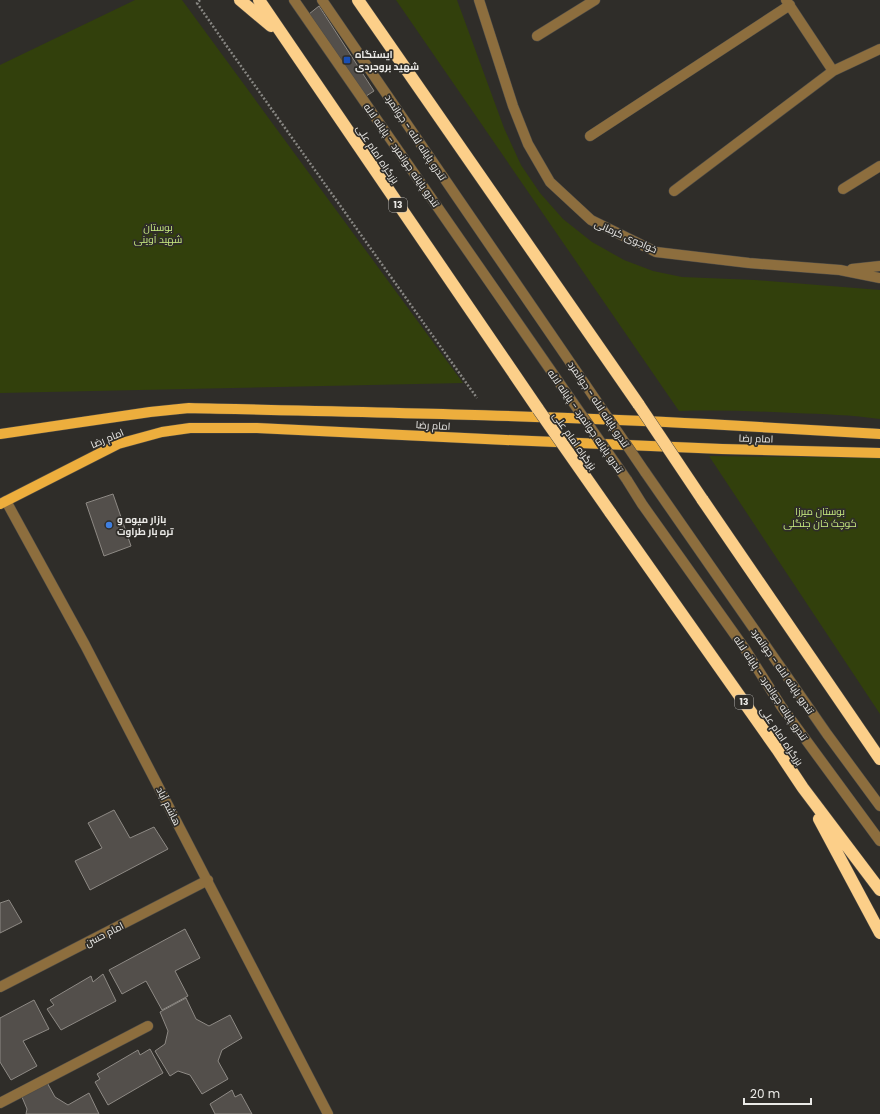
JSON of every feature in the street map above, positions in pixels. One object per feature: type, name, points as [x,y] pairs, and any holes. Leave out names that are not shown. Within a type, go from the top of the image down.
[{"type":"highway","points":[[240,0],[282,34]]},
{"type":"highway","name":"بزرگراه امام علی","points":[[259,0],[538,409],[803,788],[880,890]]},
{"type":"highway","points":[[358,0],[639,405],[880,759]]},
{"type":"highway","points":[[803,788],[880,933]]},
{"type":"main road","name":"امام رضا","points":[[0,434],[143,413],[189,408],[490,416],[707,424],[880,434]]},
{"type":"main road","name":"امام رضا","points":[[3,502],[118,444],[162,432],[190,428],[257,428],[754,450],[880,453]]},
{"type":"street","name":"تندرو پایانه جوانمرد - پایانه لاله","points":[[294,0],[627,480],[642,504],[745,649],[781,706],[880,841]]},
{"type":"street","name":"تندرو پایانه لاله - جوانمرد","points":[[322,0],[645,472],[827,734],[880,806]]},
{"type":"street","name":"خواجوی کرمانی","points":[[479,0],[513,106],[528,144],[550,182],[591,220],[656,252],[749,263],[840,270]]},
{"type":"street","points":[[537,36],[595,0]]},
{"type":"street","points":[[590,136],[788,3],[833,71]]},
{"type":"street","points":[[674,191],[833,71],[880,49]]},
{"type":"street","points":[[843,189],[880,166]]},
{"type":"street","points":[[840,270],[880,266]]},
{"type":"street","points":[[840,270],[880,278]]},
{"type":"street","name":"هاشم آباد","points":[[3,502],[85,645],[328,1114]]},
{"type":"street","name":"امام حسن","points":[[0,987],[208,880]]},
{"type":"street","points":[[0,1103],[148,1026]]},
{"type":"path","points":[[200,0],[197,3],[490,416]]},
{"type":"green space","name":"بوستان شهید آوینی","points":[[135,0],[182,0],[463,383],[0,393],[0,65]]},
{"type":"green space","points":[[396,0],[457,0],[504,128],[521,165],[540,193],[563,219],[592,242],[624,260],[653,271],[682,277],[755,280],[880,290],[880,419],[838,415],[766,412],[679,411]]},
{"type":"green space","name":"بوستان میرزا کوچک خان جنگلی","points":[[709,456],[880,458],[880,714]]},
{"type":"building","points":[[319,6],[374,91],[360,100],[304,18]]},
{"type":"building","name":"بازار میوه و تره‌ بار طراوت","points":[[113,494],[131,546],[104,556],[86,503]]},
{"type":"building","points":[[114,810],[130,838],[154,827],[168,849],[90,890],[75,861],[102,848],[88,823]]},
{"type":"building","points":[[9,900],[22,922],[0,933],[0,903]]},
{"type":"building","points":[[185,929],[200,958],[175,971],[188,996],[162,1010],[146,981],[122,994],[109,970]]},
{"type":"building","points":[[103,974],[116,1001],[61,1030],[47,1009],[54,1005],[50,1000],[91,976],[93,982]]},
{"type":"building","points":[[186,998],[196,1019],[209,1026],[230,1015],[242,1038],[222,1050],[218,1061],[228,1079],[202,1094],[190,1075],[178,1071],[170,1076],[155,1051],[165,1044],[168,1031],[160,1012]]},
{"type":"building","points":[[34,1000],[49,1029],[23,1041],[37,1066],[11,1080],[0,1062],[0,1018]]},
{"type":"building","points":[[150,1049],[163,1073],[108,1105],[95,1082],[100,1079],[97,1074],[138,1050],[140,1055]]},
{"type":"building","points":[[44,1077],[55,1097],[68,1105],[89,1093],[99,1114],[26,1114],[27,1109],[19,1090]]},
{"type":"building","points":[[232,1090],[235,1097],[241,1094],[252,1114],[215,1114],[210,1104]]},
{"type":"place","name":"ایستگاه شهید بروجردی","points":[[347,60]]},
{"type":"place","name":"بازار میوه و تره‌ بار طراوت","points":[[109,525]]}]
